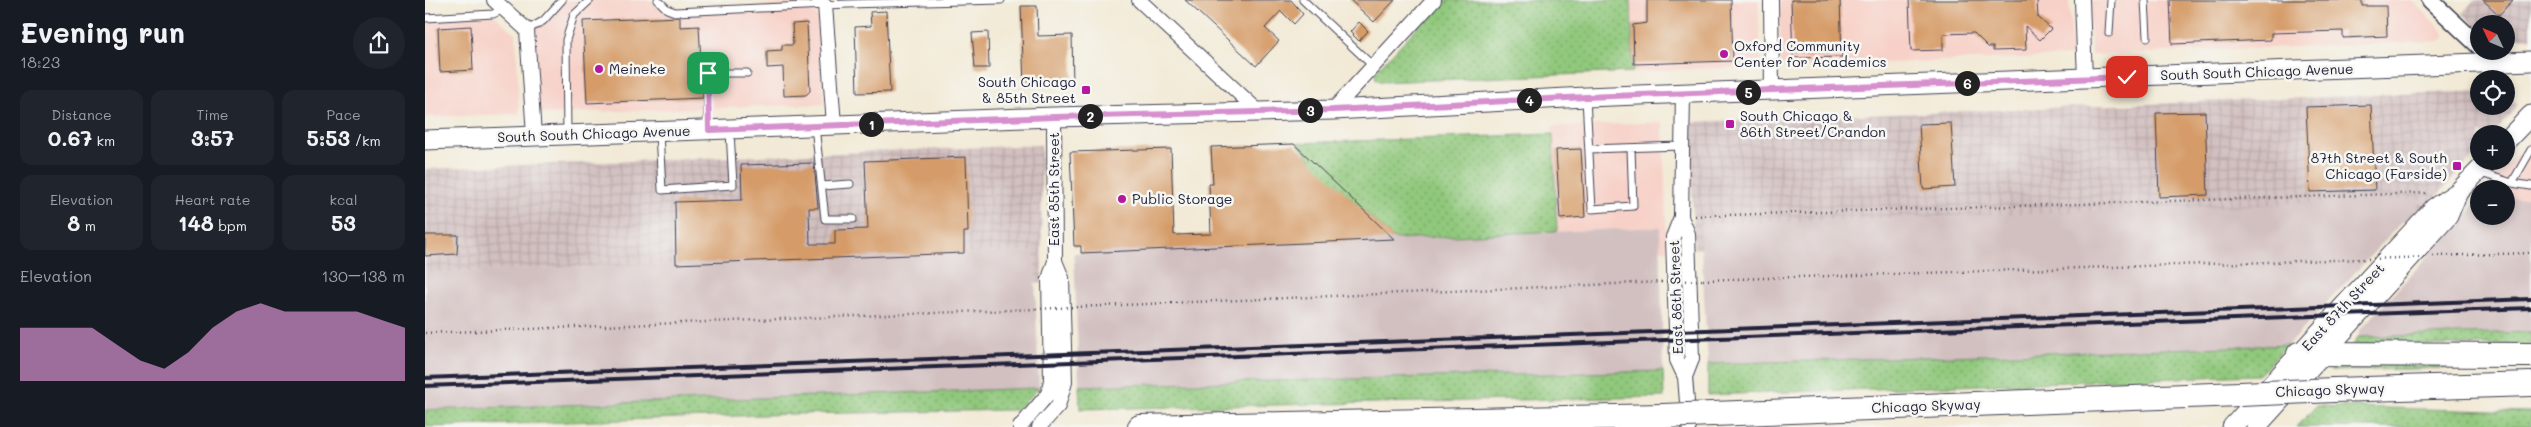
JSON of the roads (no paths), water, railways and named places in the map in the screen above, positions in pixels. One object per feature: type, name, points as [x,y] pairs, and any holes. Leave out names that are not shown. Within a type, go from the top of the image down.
[{"type":"highway","points":[[2299,354],[2531,355]]},
{"type":"highway","name":"Chicago Skyway","points":[[1141,427],[1663,416],[2531,384]]},
{"type":"main road","name":"South South Chicago Avenue","points":[[425,140],[1054,117],[1333,110],[1683,93],[2085,79],[2470,58]]},
{"type":"main road","name":"South South Chicago Avenue","points":[[2515,59],[2531,61]]},
{"type":"main road","points":[[2515,132],[2531,115]]},
{"type":"main road","name":"East 87th Street","points":[[2232,427],[2434,208],[2459,192],[2479,170]]},
{"type":"main road","name":"East 87th Street","points":[[2256,427],[2448,216],[2459,192]]},
{"type":"street","points":[[1139,0],[1259,112]]},
{"type":"street","points":[[1333,110],[1434,0]]},
{"type":"street","points":[[1771,0],[1772,91]]},
{"type":"street","points":[[2082,0],[2085,79]]},
{"type":"street","points":[[2430,0],[2470,38]]},
{"type":"street","points":[[822,2],[834,125]]},
{"type":"street","points":[[499,5],[527,30],[533,136]]},
{"type":"street","name":"East 86th Street","points":[[1683,93],[1681,216],[1688,234],[1692,359],[1685,377],[1689,427]]},
{"type":"street","name":"East 85th Street","points":[[1020,427],[1045,398],[1051,380],[1049,278],[1055,261],[1054,117]]},
{"type":"street","name":"East 85th Street","points":[[1039,427],[1058,406],[1065,382],[1062,278],[1055,261]]},
{"type":"lane","points":[[527,30],[543,21],[562,0]]},
{"type":"lane","points":[[567,135],[566,40],[574,15],[590,0]]},
{"type":"lane","points":[[658,0],[667,9],[675,12],[822,2],[1001,0]]},
{"type":"lane","points":[[1303,0],[1373,66]]},
{"type":"lane","points":[[2109,33],[2111,0]]},
{"type":"lane","points":[[2145,0],[2147,37]]},
{"type":"lane","points":[[425,18],[493,14],[499,5]]},
{"type":"lane","points":[[709,130],[708,73],[747,73]]},
{"type":"lane","points":[[1586,97],[1592,208],[1633,206],[1631,148]]},
{"type":"lane","points":[[815,126],[825,220],[853,219]]},
{"type":"lane","points":[[659,132],[662,190],[733,186],[730,129]]},
{"type":"lane","points":[[1589,149],[1681,146]]},
{"type":"lane","points":[[2514,180],[2531,150]]},
{"type":"lane","points":[[2490,170],[2507,180]]},
{"type":"lane","points":[[2515,183],[2531,186]]},
{"type":"lane","points":[[822,186],[850,184]]},
{"type":"railway","points":[[425,378],[2531,299]]},
{"type":"railway","points":[[425,386],[2531,308]]},
{"type":"place","name":"Oxford Community Center for Academics","points":[[1724,54]]},
{"type":"place","name":"Meineke","points":[[599,69]]},
{"type":"place","name":"South Chicago & 85th Street","points":[[1086,90]]},
{"type":"place","name":"South Chicago & 86th Street/Crandon","points":[[1730,124]]},
{"type":"place","name":"87th Street & South Chicago (Farside)","points":[[2457,166]]},
{"type":"place","name":"Public Storage","points":[[1122,199]]}]
